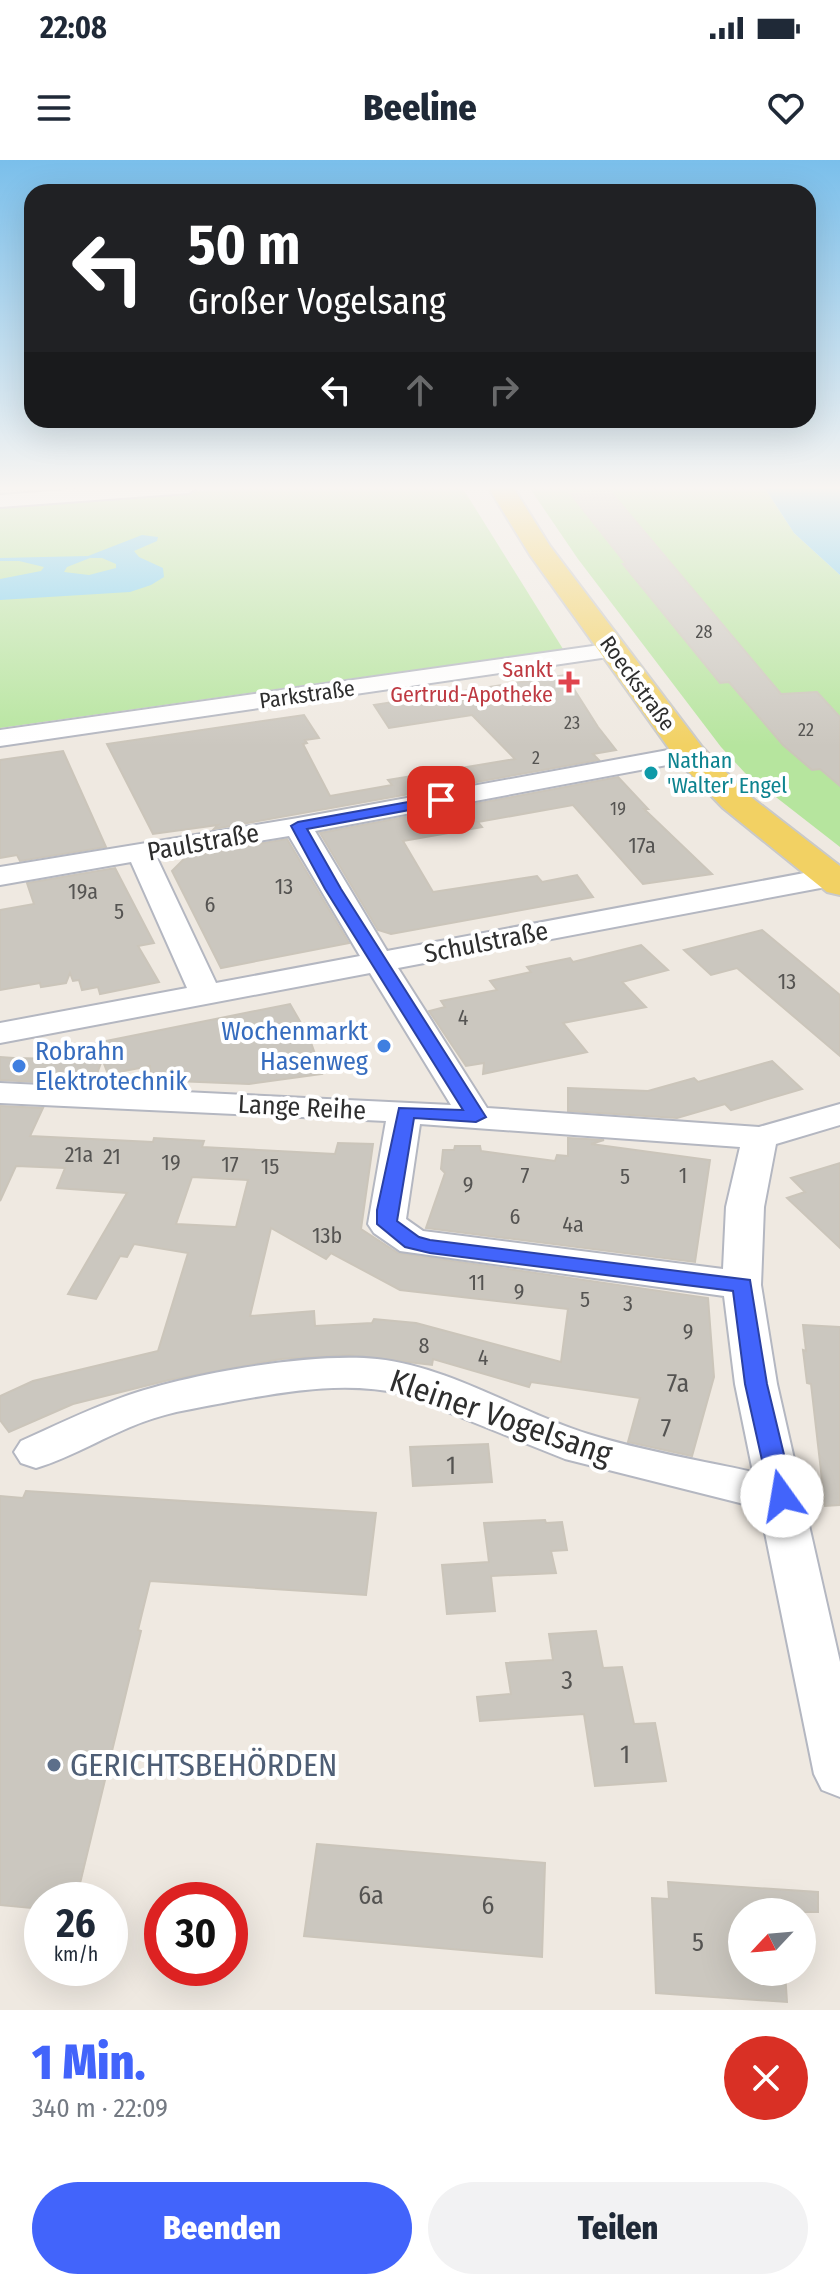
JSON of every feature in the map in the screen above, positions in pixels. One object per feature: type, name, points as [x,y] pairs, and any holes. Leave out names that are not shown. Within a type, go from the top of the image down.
[{"type":"main road","name":"Roeckstraße","points":[[557,573],[690,754],[735,801],[836,881]]},
{"type":"street","name":"Parkstraße","points":[[0,738],[614,650]]},
{"type":"street","name":"Paulstraße","points":[[0,876],[298,826],[690,754]]},
{"type":"street","points":[[298,826],[333,889],[476,1117]]},
{"type":"street","points":[[141,853],[206,995]]},
{"type":"street","name":"Schulstraße","points":[[0,1033],[836,881]]},
{"type":"street","name":"Lange Reihe","points":[[0,1093],[405,1112],[760,1138],[840,1114]]},
{"type":"street","points":[[405,1112],[387,1224],[413,1242],[742,1285]]},
{"type":"street","points":[[760,1138],[745,1207],[742,1285],[756,1384],[840,1774]]},
{"type":"street","name":"Kleiner Vogelsang","points":[[36,1452],[131,1410],[190,1394],[288,1377],[351,1372],[412,1381],[580,1448],[782,1496]]},
{"type":"green space","points":[[0,573],[516,573],[563,649],[0,728]]},
{"type":"green space","points":[[589,573],[840,575],[840,847],[745,773],[721,747]]},
{"type":"water","points":[[29,573],[164,573],[164,577],[130,592],[0,600],[0,579]]},
{"type":"building","points":[[631,573],[679,573],[781,694],[817,692],[840,717],[840,786],[820,769],[812,770],[783,745],[729,682],[720,683]]},
{"type":"building","points":[[565,675],[616,750],[593,754],[599,760],[214,829],[218,825],[153,834],[107,744],[304,715],[319,738],[305,740],[307,743],[303,744],[330,796],[392,785],[388,780],[515,759],[472,715],[389,728],[374,705]]},
{"type":"building","points":[[63,751],[106,847],[20,861],[17,855],[0,858],[0,760]]},
{"type":"building","points":[[618,777],[648,809],[644,809],[712,874],[643,884],[573,805],[478,822],[482,827],[403,841],[433,892],[537,876],[542,882],[577,875],[593,897],[391,934],[378,930],[320,833]]},
{"type":"building","points":[[287,839],[349,943],[221,968],[172,871],[187,856]]},
{"type":"building","points":[[115,868],[154,943],[138,946],[159,982],[100,994],[98,987],[82,990],[79,980],[73,981],[70,973],[66,983],[41,987],[40,983],[0,990],[0,910],[34,904],[27,883]]},
{"type":"building","points":[[762,930],[840,995],[840,1056],[737,968],[711,975],[684,950]]},
{"type":"building","points":[[641,945],[668,970],[622,982],[646,1007],[563,1023],[587,1052],[483,1074],[484,1063],[466,1066],[429,1011],[445,1007],[441,1001],[497,990],[490,981],[531,972],[527,967],[570,958],[573,962]]},
{"type":"building","points":[[290,1004],[309,1037],[322,1074],[249,1084],[151,1080],[150,1066],[108,1074],[96,1043]]},
{"type":"building","points":[[0,1057],[102,1060],[93,1085],[0,1080]]},
{"type":"building","points":[[772,1061],[802,1089],[731,1110],[725,1104],[677,1118],[568,1111],[568,1088],[648,1091],[694,1078],[698,1082]]},
{"type":"building","points":[[0,1106],[43,1108],[30,1136],[153,1142],[154,1138],[204,1141],[202,1147],[335,1154],[338,1143],[373,1144],[361,1229],[398,1253],[708,1298],[714,1377],[692,1456],[628,1442],[640,1398],[531,1382],[529,1387],[433,1359],[432,1365],[349,1355],[281,1359],[169,1380],[73,1404],[9,1432],[0,1420],[0,1396],[33,1381],[158,1351],[188,1253],[134,1244],[127,1257],[120,1256],[96,1299],[68,1294],[127,1193],[57,1188],[65,1168],[16,1166],[0,1201]],"holes":[[[192,1177],[248,1180],[236,1227],[176,1224]],[[271,1228],[326,1259],[331,1253],[400,1290],[568,1309],[561,1362],[416,1323],[374,1319],[372,1323],[315,1326],[314,1311],[250,1316]]]},
{"type":"building","points":[[568,1138],[604,1140],[591,1144],[710,1160],[695,1262],[426,1228],[445,1173],[441,1169],[443,1150],[454,1150],[455,1146],[480,1146],[481,1151],[555,1161],[557,1155],[568,1156]]},
{"type":"building","points":[[840,1163],[840,1248],[787,1198],[805,1192],[791,1178]]},
{"type":"building","points":[[803,1325],[840,1327],[840,1505],[825,1506],[811,1384],[807,1383]]},
{"type":"building","points":[[488,1444],[492,1482],[413,1486],[410,1447]]},
{"type":"building","name":"GERICHTSBEHÖRDEN","points":[[26,1491],[376,1513],[366,1595],[150,1581],[138,1630],[141,1631],[80,1882],[24,1882],[24,1907],[0,1905],[0,1496],[23,1498]]},
{"type":"building","points":[[545,1520],[546,1523],[562,1522],[567,1550],[551,1551],[556,1573],[491,1576],[495,1611],[447,1614],[442,1565],[489,1562],[484,1523]]},
{"type":"building","points":[[596,1631],[603,1668],[622,1667],[634,1724],[655,1723],[666,1781],[595,1786],[584,1714],[480,1721],[477,1697],[511,1694],[506,1663],[553,1660],[549,1634]]},
{"type":"building","points":[[317,1844],[545,1863],[542,1957],[304,1936]]},
{"type":"building","points":[[668,1882],[818,1892],[818,1912],[816,1898],[728,1898],[728,1986],[786,1986],[787,2002],[656,1993],[652,1898],[669,1899]]},
{"type":"place","name":"Sankt Gertrud-Apotheke","points":[[569,682]]},
{"type":"place","name":"Nathan 'Walter' Engel","points":[[651,773]]},
{"type":"place","name":"Wochenmarkt Hasenweg","points":[[384,1046]]},
{"type":"place","name":"Robrahn Elektrotechnik","points":[[19,1066]]},
{"type":"place","name":"GERICHTSBEHÖRDEN","points":[[54,1765]]},
{"type":"route","points":[[441,800],[298,826],[333,889],[476,1117],[405,1112],[387,1224],[413,1242],[430,1246],[742,1285],[756,1384],[782,1496]]}]
